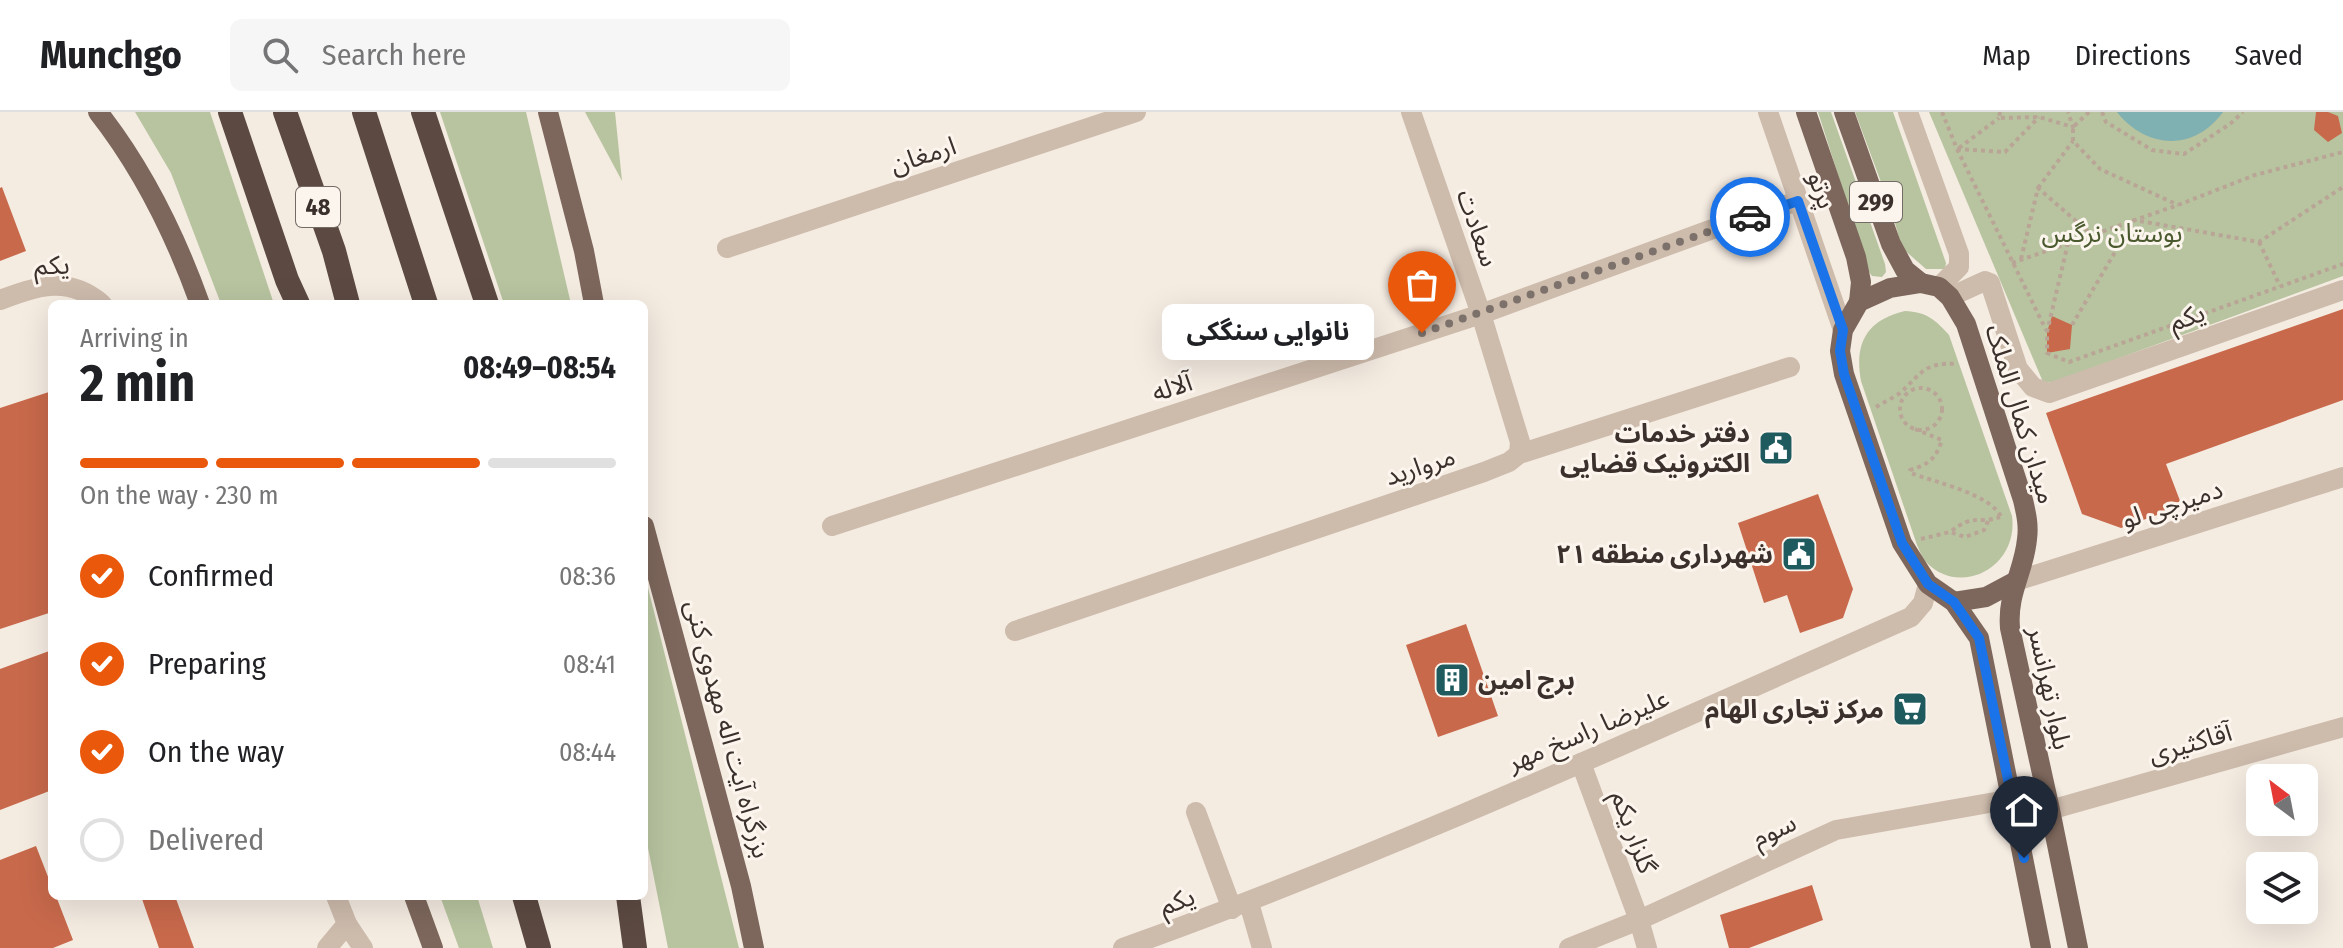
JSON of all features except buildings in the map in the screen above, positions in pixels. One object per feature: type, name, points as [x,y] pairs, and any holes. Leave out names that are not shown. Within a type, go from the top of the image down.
[{"type":"highway","points":[[230,112],[296,300]]},
{"type":"highway","name":"48","points":[[285,112],[334,251],[347,300]]},
{"type":"highway","points":[[364,112],[425,300]]},
{"type":"highway","points":[[423,112],[486,300]]},
{"type":"highway","points":[[525,900],[539,948]]},
{"type":"highway","points":[[621,900],[634,943]]},
{"type":"highway","points":[[629,900],[634,943]]},
{"type":"main road","points":[[98,112],[120,139],[154,199],[199,300]]},
{"type":"main road","points":[[548,112],[584,251],[593,300]]},
{"type":"main road","name":"299","points":[[1806,112],[1856,257],[1861,282],[1859,302]]},
{"type":"main road","name":"299","points":[[1844,112],[1891,244],[1905,270],[1937,289]]},
{"type":"main road","points":[[1937,289],[1890,288],[1859,302],[1843,330],[1840,351],[1857,418],[1902,543],[1928,584],[1954,602],[1979,638],[2041,948]]},
{"type":"main road","name":"میدان کمال الملک","points":[[1937,289],[1961,312],[2023,500],[2028,524],[2026,547],[2016,581]]},
{"type":"main road","name":"بزرگراه آیت اله مهدوی کنی","points":[[648,541],[737,872],[754,948]]},
{"type":"main road","points":[[1954,602],[1986,597],[2016,581]]},
{"type":"main road","name":"بلوار تهرانسر","points":[[2016,581],[2009,599],[2010,628],[2078,948]]},
{"type":"main road","points":[[415,900],[433,948]]},
{"type":"street","name":"ارمغان","points":[[727,248],[1136,112]]},
{"type":"street","name":"سعادت","points":[[1411,112],[1481,314],[1520,442],[1519,454]]},
{"type":"street","name":"پرتو","points":[[1768,112],[1843,330]]},
{"type":"street","points":[[1908,112],[1959,254],[1959,267],[1937,289]]},
{"type":"street","name":"آلاله","points":[[832,526],[1481,314],[1798,201]]},
{"type":"street","name":"یکم","points":[[1937,289],[1988,281],[2018,369],[2033,387],[2049,393],[2343,290]]},
{"type":"street","name":"یکم","points":[[0,300],[39,286],[73,286],[96,300]]},
{"type":"street","name":"مروارید","points":[[1015,631],[1484,472],[1509,462],[1519,454],[1790,367]]},
{"type":"street","name":"دمیرچی لو","points":[[2016,581],[2343,477]]},
{"type":"street","name":"علیرضا راسخ مهر","points":[[1241,906],[1581,763],[1911,617],[1923,603],[1928,584]]},
{"type":"street","name":"آقاکثیری","points":[[2050,810],[2343,727]]},
{"type":"street","name":"گلزار یکم","points":[[1581,763],[1647,948]]},
{"type":"street","name":"سوم","points":[[1569,948],[1639,920],[1836,830],[2012,799]]},
{"type":"street","points":[[1196,812],[1262,948]]},
{"type":"street","points":[[338,900],[347,924],[363,948]]},
{"type":"street","name":"یکم","points":[[1123,948],[1241,906]]},
{"type":"street","points":[[327,948],[347,924]]},
{"type":"path","points":[[1942,112],[2047,332]]},
{"type":"path","points":[[2021,259],[2038,188],[2073,141],[2068,112]]},
{"type":"path","points":[[2073,127],[2089,112]]},
{"type":"path","points":[[2102,112],[2106,122],[2152,150],[2184,154],[2243,112]]},
{"type":"path","points":[[1957,149],[1999,115],[2039,117],[2073,127]]},
{"type":"path","points":[[1957,149],[2005,152],[2039,117]]},
{"type":"path","points":[[2073,141],[2100,169],[2178,205]]},
{"type":"path","points":[[2012,263],[2255,175],[2343,152]]},
{"type":"path","points":[[2134,220],[2259,242],[2343,187]]},
{"type":"path","points":[[2038,188],[2092,235]]},
{"type":"path","points":[[2072,325],[2134,220]]},
{"type":"path","points":[[2259,242],[2280,286]]},
{"type":"path","points":[[2068,243],[2047,332],[2047,353],[2069,362],[2343,264]]},
{"type":"path","points":[[1857,418],[1898,394],[1923,369],[1932,365],[1980,367]]},
{"type":"path","points":[[1911,380],[1912,391]]},
{"type":"path","points":[[1915,429],[1929,429],[1941,415],[1942,408],[1932,392],[1919,389],[1903,400],[1901,414],[1904,421],[1915,429],[1942,440],[1938,452],[1925,466],[1910,470],[1911,473],[1977,496],[1997,509],[2001,517]]},
{"type":"path","points":[[1928,537],[1950,532],[1965,521],[1978,518],[1988,521],[1984,530],[1965,537],[1950,532]]},
{"type":"green space","points":[[135,112],[210,112],[273,300],[219,300],[171,173]]},
{"type":"green space","points":[[440,112],[526,112],[570,300],[503,300]]},
{"type":"green space","points":[[585,112],[615,112],[622,181]]},
{"type":"green space","points":[[1818,112],[1831,112],[1885,264],[1886,272],[1882,277],[1872,276],[1869,272]]},
{"type":"green space","points":[[1855,112],[1893,112],[1946,263],[1945,269],[1926,269],[1902,248]]},
{"type":"green space","name":"بوستان نرگس","points":[[1929,112],[2343,112],[2343,276],[2054,382],[2043,382]]},
{"type":"green space","points":[[1905,311],[1930,317],[1949,335],[2012,516],[2012,534],[2006,550],[1984,572],[1970,577],[1955,577],[1940,572],[1923,558],[1861,381],[1860,355],[1866,335],[1881,320]]},
{"type":"green space","points":[[648,588],[739,948],[668,948],[648,848]]},
{"type":"green space","points":[[441,900],[478,900],[493,948],[459,948]]},
{"type":"water","points":[[2117,112],[2223,112],[2198,134],[2170,141],[2142,133]]},
{"type":"way so far","points":[[1422,333],[1750,217]]},
{"type":"place","name":"نانوایی سنگکی","points":[[1422,333]]},
{"type":"place","name":"دفتر خدمات الکترونیک قضایی","points":[[1776,448]]},
{"type":"place","name":"شهرداری منطقه ۲۱","points":[[1799,554]]},
{"type":"place","name":"برج امین","points":[[1452,680]]},
{"type":"place","name":"مرکز تجاری الهام","points":[[1910,709]]},
{"type":"route","points":[[1750,217],[1798,201],[1843,330],[1840,351],[1857,418],[1902,543],[1928,584],[1954,602],[1979,638],[2024,858]]}]
